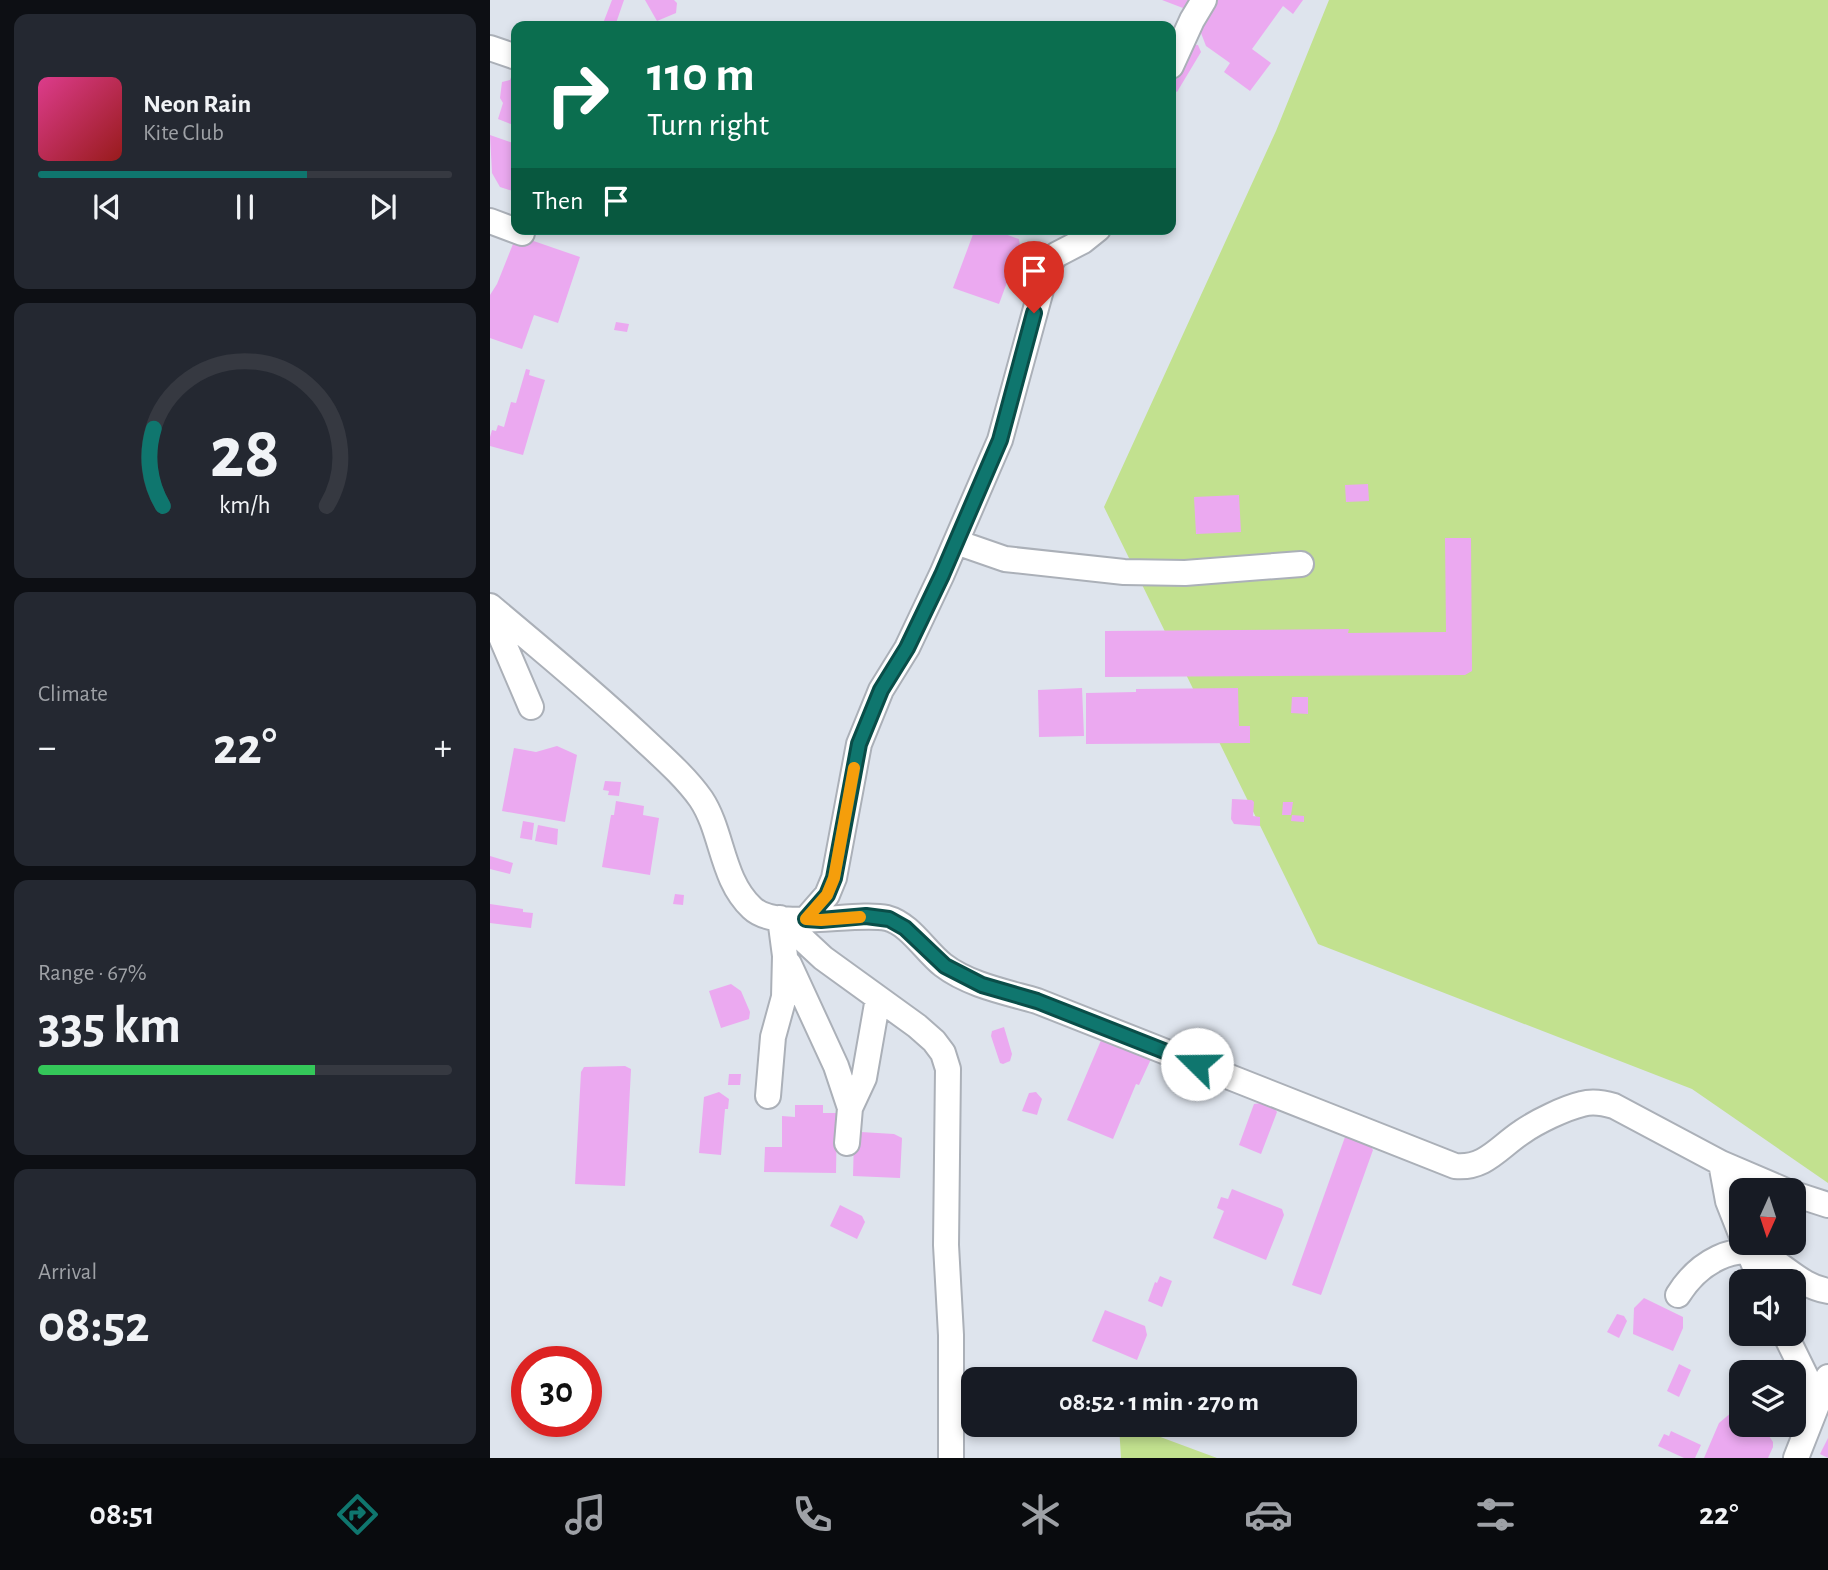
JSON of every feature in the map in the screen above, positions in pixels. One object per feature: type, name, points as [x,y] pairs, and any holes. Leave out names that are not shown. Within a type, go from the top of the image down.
[{"type":"street","points":[[1176,55],[1204,0]]},
{"type":"street","points":[[490,47],[511,55]]},
{"type":"street","points":[[490,221],[511,229]]},
{"type":"street","points":[[806,919],[827,895],[834,878],[859,744],[881,690],[907,648],[1000,440],[1047,268],[1056,255],[1090,235]]},
{"type":"street","points":[[956,542],[1005,559],[1124,572],[1197,572],[1301,564]]},
{"type":"street","points":[[493,608],[501,637],[531,707]]},
{"type":"street","points":[[493,608],[588,687],[662,757],[701,799],[731,877],[750,907],[760,914],[821,920],[866,916],[889,919],[905,928],[945,966],[982,985],[1048,1006],[1455,1166],[1468,1167],[1484,1161],[1522,1131],[1583,1103],[1601,1103],[1614,1106],[1721,1163],[1756,1178]]},
{"type":"street","points":[[768,1096],[773,1037],[784,997],[785,956],[780,918]]},
{"type":"street","points":[[780,918],[823,958],[917,1026],[934,1041],[943,1054],[947,1069],[946,1245],[951,1335],[951,1458]]},
{"type":"street","points":[[785,956],[836,1066],[849,1108],[847,1143]]},
{"type":"street","points":[[849,1108],[864,1078],[878,998]]},
{"type":"street","points":[[1721,1163],[1729,1203]]},
{"type":"street","points":[[1806,1198],[1828,1205]]},
{"type":"street","points":[[1678,1295],[1687,1281],[1708,1262],[1729,1252]]},
{"type":"street","points":[[1763,1255],[1805,1281],[1828,1291]]},
{"type":"street","points":[[1791,1346],[1818,1401]]},
{"type":"street","points":[[1796,1458],[1828,1377]]},
{"type":"green space","points":[[1329,0],[1828,0],[1828,1183],[1692,1089],[1318,944],[1104,507],[1276,131]]},
{"type":"green space","points":[[1120,1437],[1160,1437],[1217,1458],[1121,1458]]},
{"type":"building","points":[[612,0],[624,0],[617,21],[604,21]]},
{"type":"building","points":[[645,0],[674,0],[677,3],[676,13],[657,21]]},
{"type":"building","points":[[1162,0],[1200,0],[1196,13]]},
{"type":"building","points":[[1210,0],[1303,0],[1293,14],[1283,6],[1252,49],[1271,63],[1250,91],[1224,72],[1230,63],[1206,46],[1196,20]]},
{"type":"building","points":[[1190,44],[1198,45],[1201,52],[1177,92],[1176,68]]},
{"type":"building","points":[[511,77],[511,124],[498,119],[503,103],[500,98],[502,82]]},
{"type":"building","points":[[490,135],[511,142],[511,190],[500,187],[492,173]]},
{"type":"building","points":[[973,235],[1008,235],[1019,239],[1020,247],[999,304],[953,288]]},
{"type":"building","points":[[519,236],[580,257],[558,323],[534,315],[522,349],[490,338],[490,295],[515,239]]},
{"type":"building","points":[[616,322],[629,324],[627,332],[614,330]]},
{"type":"building","points":[[526,369],[530,370],[529,375],[545,380],[523,455],[490,446],[490,437],[492,430],[496,431],[498,425],[504,427],[511,402],[516,403]]},
{"type":"building","points":[[1368,484],[1369,501],[1346,502],[1345,485]]},
{"type":"building","points":[[1239,495],[1241,532],[1196,534],[1194,497]]},
{"type":"building","points":[[1445,538],[1471,538],[1472,671],[1465,675],[1105,677],[1105,631],[1349,629],[1348,633],[1446,632]]},
{"type":"building","points":[[1082,688],[1084,736],[1039,737],[1038,690]]},
{"type":"building","points":[[1238,688],[1239,726],[1250,726],[1250,743],[1086,744],[1086,693],[1136,692],[1136,689]]},
{"type":"building","points":[[1292,697],[1308,697],[1308,714],[1291,713]]},
{"type":"building","points":[[557,746],[577,755],[565,822],[502,811],[514,748],[536,752]]},
{"type":"building","points":[[605,781],[621,782],[619,796],[608,795],[609,791],[603,790]]},
{"type":"building","points":[[1232,799],[1252,800],[1253,816],[1260,817],[1260,826],[1234,824],[1231,819]]},
{"type":"building","points":[[616,801],[644,806],[643,815],[659,818],[650,875],[602,867]]},
{"type":"building","points":[[1283,802],[1293,802],[1291,815],[1282,815]]},
{"type":"building","points":[[1292,815],[1304,816],[1304,822],[1291,821]]},
{"type":"building","points":[[523,821],[534,823],[532,840],[520,838]]},
{"type":"building","points":[[538,825],[558,829],[557,845],[535,841]]},
{"type":"building","points":[[490,856],[513,863],[510,874],[490,869]]},
{"type":"building","points":[[675,894],[684,895],[683,905],[673,904]]},
{"type":"building","points":[[490,904],[533,913],[531,928],[490,923]]},
{"type":"building","points":[[731,984],[741,991],[750,1012],[749,1019],[721,1028],[709,991]]},
{"type":"building","points":[[1004,1027],[1012,1054],[1010,1061],[1003,1064],[1000,1063],[991,1036],[992,1031]]},
{"type":"building","points":[[1102,1038],[1151,1059],[1139,1085],[1136,1084],[1113,1139],[1067,1120]]},
{"type":"building","points":[[625,1066],[631,1069],[625,1186],[575,1184],[581,1072],[584,1067]]},
{"type":"building","points":[[729,1074],[741,1074],[740,1085],[728,1085]]},
{"type":"building","points":[[719,1092],[729,1099],[728,1109],[725,1109],[721,1155],[699,1153],[704,1097]]},
{"type":"building","points":[[1036,1092],[1042,1099],[1037,1115],[1022,1111],[1029,1093]]},
{"type":"building","points":[[1270,1102],[1277,1112],[1261,1154],[1239,1145],[1254,1104]]},
{"type":"building","points":[[795,1105],[823,1105],[823,1113],[837,1113],[836,1173],[764,1172],[765,1147],[782,1147],[782,1116],[795,1117]]},
{"type":"building","points":[[861,1132],[894,1134],[902,1138],[900,1178],[853,1176],[854,1139]]},
{"type":"building","points":[[1351,1135],[1369,1144],[1373,1150],[1321,1295],[1292,1285],[1345,1137]]},
{"type":"building","points":[[1232,1189],[1282,1209],[1284,1215],[1266,1260],[1213,1238],[1224,1211],[1217,1208],[1221,1197],[1228,1199]]},
{"type":"building","points":[[840,1205],[862,1216],[865,1222],[857,1239],[830,1226]]},
{"type":"building","points":[[1160,1276],[1172,1281],[1162,1307],[1148,1301]]},
{"type":"building","points":[[1644,1298],[1683,1317],[1683,1328],[1673,1351],[1633,1334],[1634,1308]]},
{"type":"building","points":[[1105,1310],[1145,1326],[1147,1335],[1137,1360],[1092,1341]]},
{"type":"building","points":[[1617,1314],[1624,1316],[1627,1321],[1619,1338],[1607,1332]]},
{"type":"building","points":[[1679,1364],[1691,1370],[1679,1397],[1667,1391]]},
{"type":"building","points":[[1729,1415],[1729,1437],[1770,1437],[1773,1447],[1768,1458],[1704,1458],[1719,1423]]},
{"type":"building","points":[[1671,1431],[1701,1445],[1695,1458],[1684,1458],[1658,1446],[1664,1434],[1669,1436]]},
{"type":"building","points":[[1828,1438],[1828,1458],[1820,1454]]},
{"type":"slow traffic","points":[[854,768],[834,878],[827,895],[806,919],[860,917]]},
{"type":"route","points":[[1034,313],[1000,440],[942,575],[907,648],[881,690],[859,744],[834,878],[827,895],[806,919],[866,916],[889,919],[905,928],[945,966],[982,985],[1037,1001],[1197,1064]]}]
